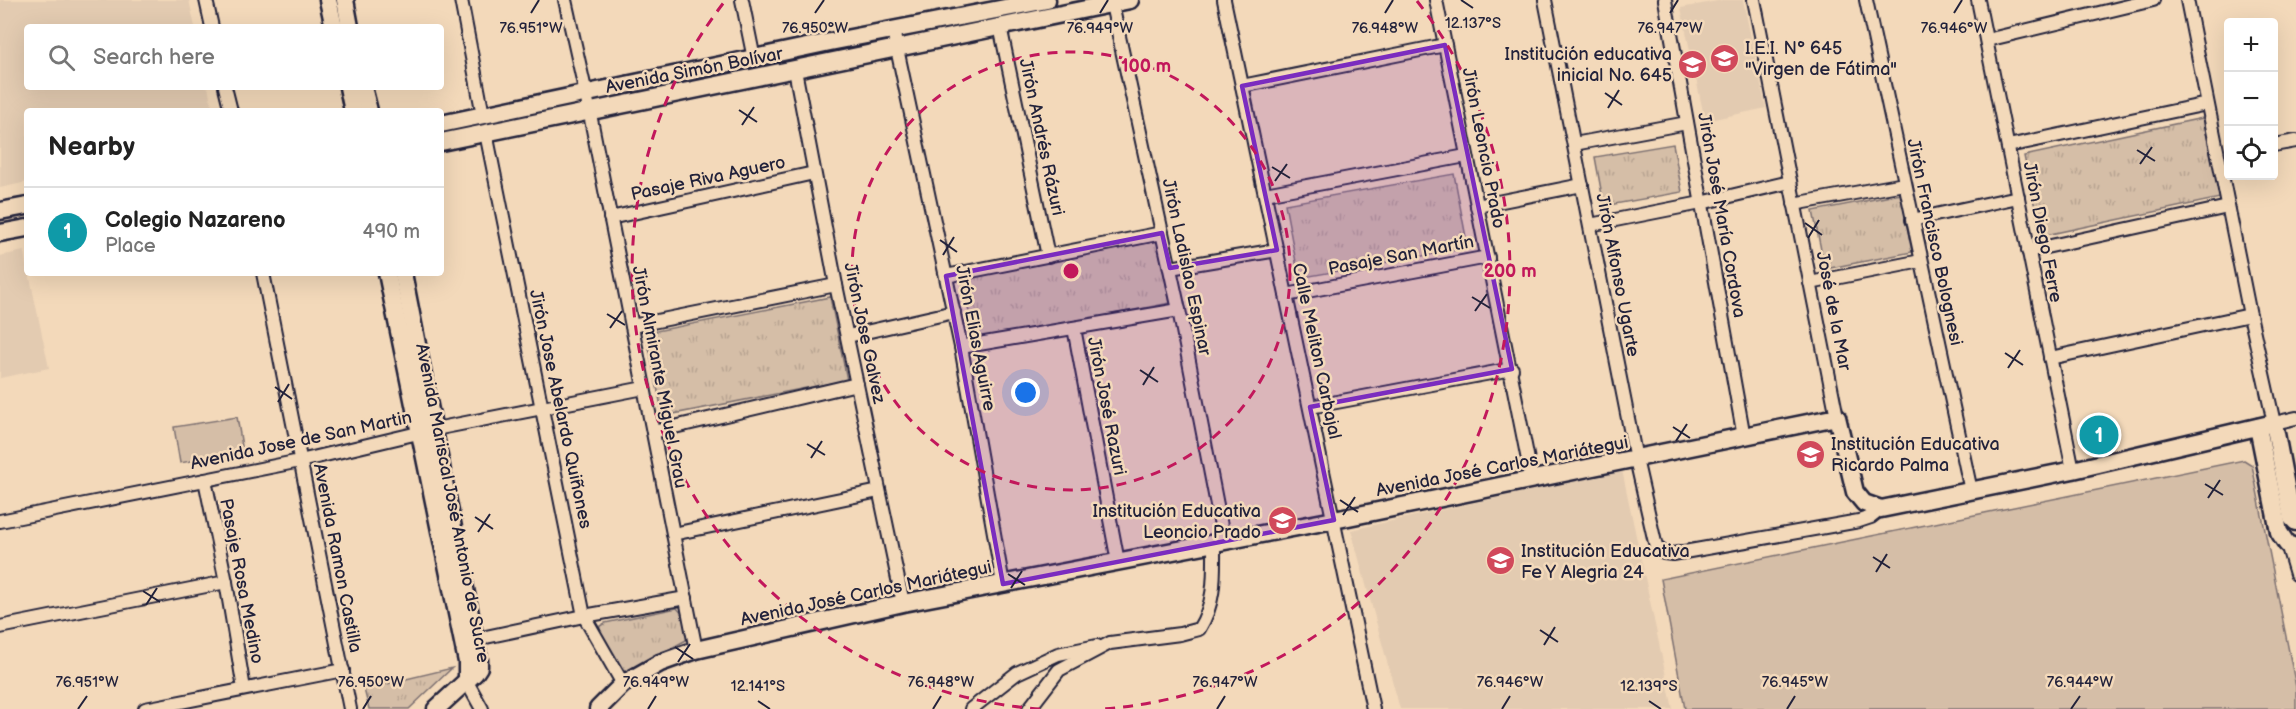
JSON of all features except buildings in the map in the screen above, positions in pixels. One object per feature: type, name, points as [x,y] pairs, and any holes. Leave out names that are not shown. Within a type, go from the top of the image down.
[{"type":"street","points":[[206,0],[211,24]]},
{"type":"street","points":[[328,0],[333,24]]},
{"type":"street","points":[[345,0],[350,24]]},
{"type":"street","points":[[461,0],[483,115]]},
{"type":"street","name":"Jirón Almirante Miguel Grau","points":[[565,0],[586,94],[696,650]]},
{"type":"street","points":[[742,0],[754,59]]},
{"type":"street","name":"Avenida Simón Bolívar","points":[[444,123],[1047,0]]},
{"type":"street","name":"Avenida Simón Bolívar","points":[[444,141],[1130,0]]},
{"type":"street","name":"Calle Meliton Carbajal","points":[[1224,0],[1373,709]]},
{"type":"street","name":"Jirón Leoncio Prado","points":[[1436,0],[1466,156],[1512,369],[1532,480]]},
{"type":"street","name":"Jirón Alfonso Ugarte","points":[[1545,0],[1636,459],[1656,547],[1664,553],[1673,554],[1840,525],[1871,517],[1881,509]]},
{"type":"street","name":"Jirón José María Cordova","points":[[1665,0],[1744,437]]},
{"type":"street","name":"José de la Mar","points":[[1754,0],[1837,417]]},
{"type":"street","name":"Jirón Francisco Bolognesi","points":[[1866,0],[1971,491]]},
{"type":"street","name":"Jirón Diego Ferre","points":[[1978,0],[2073,470]]},
{"type":"street","points":[[1987,40],[2153,0]]},
{"type":"street","points":[[2187,0],[2207,104],[2223,155],[2228,207],[2250,315],[2279,532],[2291,545],[2296,574]]},
{"type":"street","name":"Jirón Ladislao Espinar","points":[[1110,643],[1180,634],[1199,629],[1207,616],[1214,596],[1219,542],[1179,310],[1112,2]]},
{"type":"street","name":"Jirón Andrés Rázuri","points":[[1000,27],[1048,256]]},
{"type":"street","name":"Jirón Elias Aguirre","points":[[892,30],[954,312],[1003,584]]},
{"type":"street","points":[[1242,86],[1445,45]]},
{"type":"street","name":"Jirón Jose Galvez","points":[[795,70],[836,285],[903,603]]},
{"type":"street","points":[[226,90],[230,108]]},
{"type":"street","points":[[349,90],[352,108]]},
{"type":"street","points":[[364,90],[368,108]]},
{"type":"street","points":[[2008,146],[2207,104]]},
{"type":"street","points":[[1574,144],[1687,123]]},
{"type":"street","name":"Jirón Jose Abelardo Quiñones","points":[[486,133],[584,616],[623,684]]},
{"type":"street","points":[[2278,144],[2296,141]]},
{"type":"street","points":[[1265,194],[1466,156]]},
{"type":"street","name":"Pasaje Riva Aguero","points":[[610,218],[814,173]]},
{"type":"street","points":[[1590,225],[1701,203],[1790,182]]},
{"type":"street","points":[[1794,204],[1905,184]]},
{"type":"street","points":[[1477,206],[1582,185]]},
{"type":"street","points":[[1912,220],[2018,197]]},
{"type":"street","points":[[0,211],[24,207]]},
{"type":"street","points":[[2028,250],[2228,207]]},
{"type":"street","points":[[0,233],[24,229]]},
{"type":"street","points":[[946,276],[1162,233]]},
{"type":"street","points":[[1170,268],[1277,250]]},
{"type":"street","name":"Pasaje San Martín","points":[[1286,295],[1488,257]]},
{"type":"street","points":[[1810,283],[1921,261]]},
{"type":"street","name":"Avenida Ramon Castilla","points":[[264,276],[350,709]]},
{"type":"street","name":"Avenida Mariscal José Antonio de Sucre","points":[[388,276],[427,431]]},
{"type":"street","name":"Avenida Mariscal José Antonio de Sucre","points":[[403,276],[427,431],[469,641],[466,682]]},
{"type":"street","points":[[632,326],[836,285]]},
{"type":"street","points":[[961,347],[1179,310]]},
{"type":"street","points":[[848,336],[954,312]]},
{"type":"street","points":[[2050,358],[2250,315]]},
{"type":"street","name":"Jirón José Razuri","points":[[1074,328],[1118,562]]},
{"type":"street","points":[[1310,407],[1512,369]]},
{"type":"street","points":[[653,432],[857,384]]},
{"type":"street","name":"Avenida Jose de San Martin","points":[[0,521],[300,461],[427,431],[644,388]]},
{"type":"street","points":[[1837,417],[1855,492],[1864,502],[1881,509],[2073,470],[2296,418]]},
{"type":"street","name":"Avenida José Carlos Mariátegui","points":[[598,709],[623,684],[660,663],[696,650],[903,603],[1334,520],[1837,417]]},
{"type":"street","points":[[2266,425],[2292,518],[2296,522]]},
{"type":"street","name":"Pasaje Rosa Medino","points":[[205,480],[226,582],[244,690]]},
{"type":"street","points":[[674,534],[879,491]]},
{"type":"street","points":[[0,627],[226,582]]},
{"type":"street","points":[[469,641],[584,616],[686,598]]},
{"type":"street","points":[[971,709],[1017,673],[1048,658],[1110,643]]},
{"type":"street","points":[[1029,709],[1059,670],[1110,643]]},
{"type":"street","points":[[145,709],[343,670]]},
{"type":"street","points":[[436,709],[466,682],[482,709]]},
{"type":"highlighted area","points":[[1445,45],[1512,369],[1310,407],[1334,520],[1003,584],[946,276],[1162,233],[1170,268],[1277,250],[1242,86]]},
{"type":"shaded area","points":[[0,0],[189,0],[194,24],[24,24],[24,90],[209,90],[212,108],[24,108],[24,183],[0,188]]},
{"type":"shaded area","name":"I.E.I. N° 645 \"Virgen de Fátima\"","points":[[1722,0],[1743,0],[1766,108],[1705,121],[1681,8]]},
{"type":"shaded area","points":[[24,251],[24,276],[30,276],[49,368],[0,378],[0,256]]},
{"type":"shaded area","name":"Institución Educativa Fe Y Alegria 24","points":[[1622,470],[1673,709],[1400,709],[1351,530]]},
{"type":"green space","points":[[2203,118],[2220,198],[2041,236],[2024,156]]},
{"type":"green space","points":[[1673,144],[1682,192],[1604,206],[1595,157]]},
{"type":"green space","points":[[1454,174],[1468,248],[1299,278],[1285,204]]},
{"type":"green space","points":[[1901,194],[1912,252],[1825,269],[1813,211]]},
{"type":"green space","points":[[1157,241],[1170,303],[975,341],[962,279]]},
{"type":"green space","points":[[830,297],[847,380],[663,416],[646,333]]},
{"type":"green space","points":[[237,417],[243,452],[180,463],[174,427]]},
{"type":"green space","points":[[2244,460],[2252,465],[2296,687],[2296,709],[1685,709],[1661,579]]},
{"type":"green space","points":[[677,608],[683,615],[688,639],[624,674],[599,633],[600,626]]},
{"type":"green space","points":[[452,668],[409,709],[369,709],[364,689]]},
{"type":"place","name":"I.E.I. N° 645 \"Virgen de Fátima\"","points":[[1724,58]]},
{"type":"place","name":"Institución educativa inicial No. 645","points":[[1693,64]]},
{"type":"place","name":"Colegio Nazareno","points":[[2099,435]]},
{"type":"place","name":"Institución Educativa Ricardo Palma","points":[[1810,454]]},
{"type":"place","name":"Institución Educativa Leoncio Prado","points":[[1282,521]]},
{"type":"place","name":"Institución Educativa Fe Y Alegria 24","points":[[1500,561]]}]
